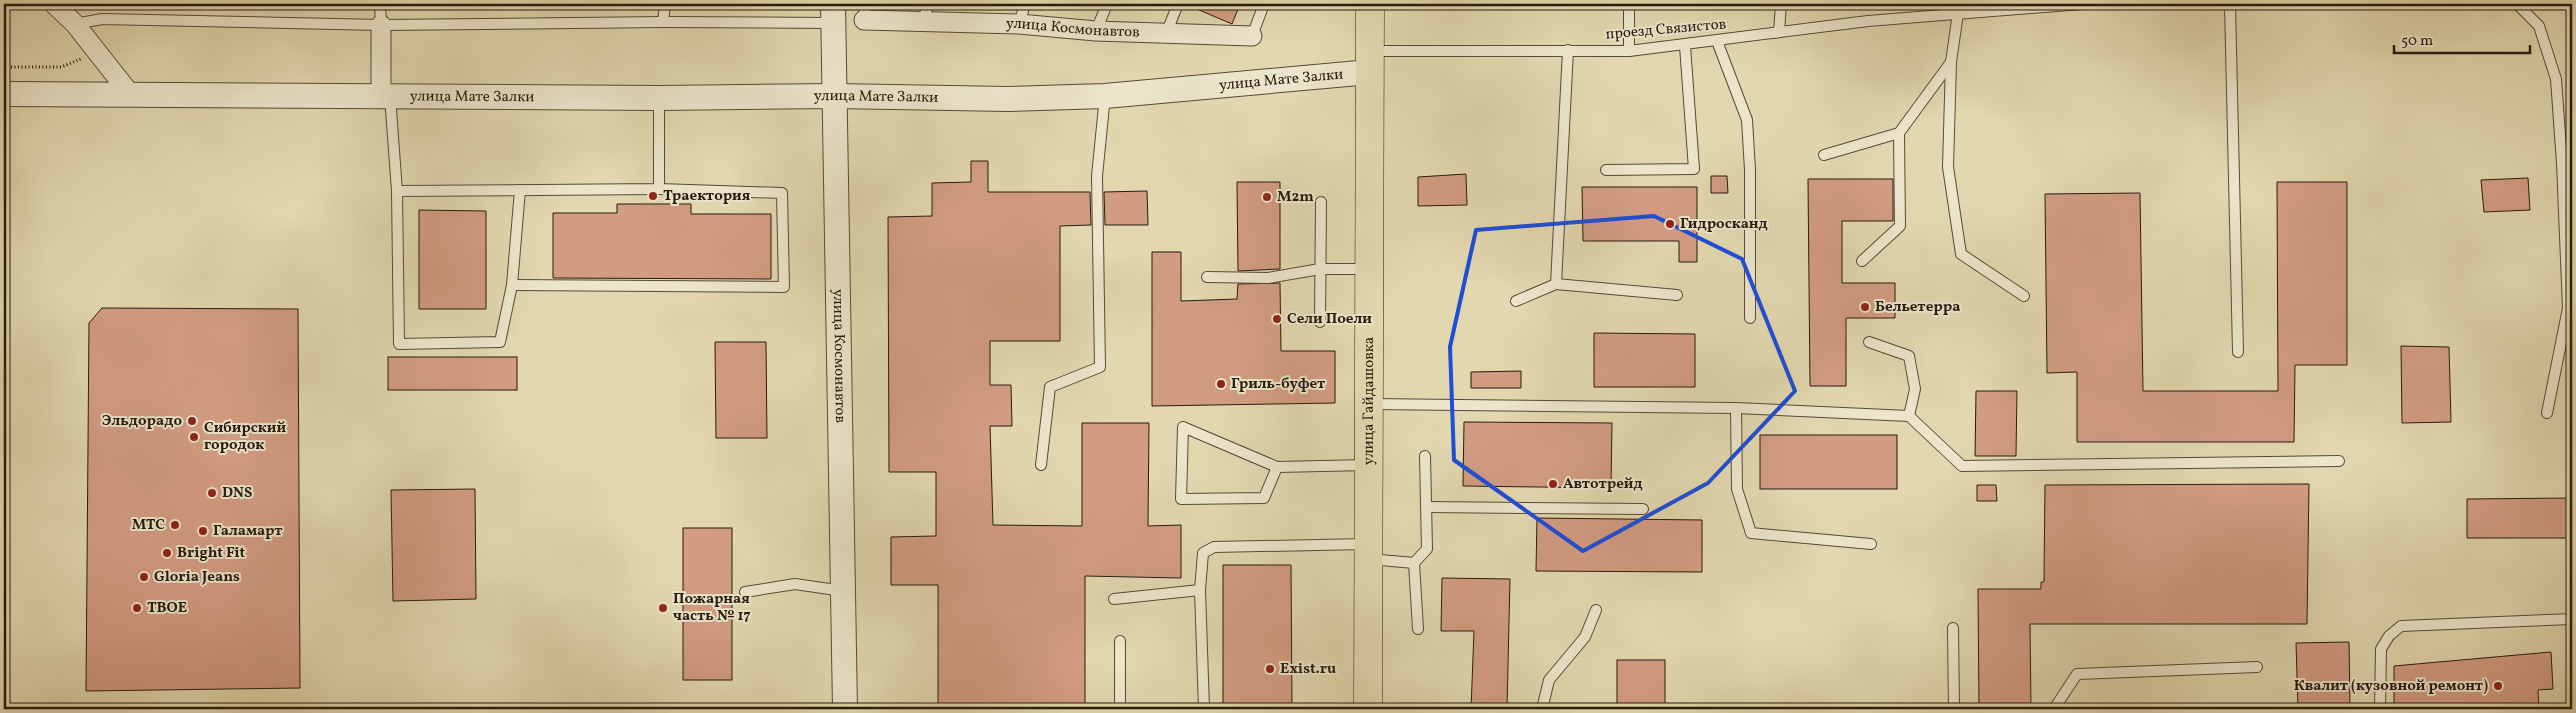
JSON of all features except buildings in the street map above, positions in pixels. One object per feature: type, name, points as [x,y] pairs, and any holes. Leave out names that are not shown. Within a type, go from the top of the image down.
[{"type":"main road","name":"улица Гайдашовка","points":[[1368,709],[1367,465],[1370,4]]},
{"type":"street","points":[[54,4],[75,24],[131,95]]},
{"type":"street","name":"улица Космонавтов","points":[[865,12],[922,21],[1019,24],[1096,31],[1252,36]]},
{"type":"street","name":"улица Космонавтов","points":[[833,14],[845,709]]},
{"type":"street","points":[[381,25],[386,95]]},
{"type":"street","name":"улица Мате Залки","points":[[4,94],[659,98],[834,96],[1008,99],[1105,96],[1370,62]]},
{"type":"lane","points":[[380,4],[381,25]]},
{"type":"lane","points":[[663,22],[666,4]]},
{"type":"lane","points":[[922,21],[929,4]]},
{"type":"lane","points":[[1019,24],[1026,4]]},
{"type":"lane","points":[[1096,31],[1106,4]]},
{"type":"lane","points":[[1166,34],[1178,4]]},
{"type":"lane","points":[[1252,36],[1264,4]]},
{"type":"lane","points":[[1629,4],[1629,51]]},
{"type":"lane","points":[[1781,4],[1780,32],[1995,7],[2082,4]]},
{"type":"lane","points":[[2230,4],[2238,352]]},
{"type":"lane","points":[[2517,4],[2539,26],[2556,79],[2570,308],[2547,413]]},
{"type":"lane","points":[[1958,12],[1951,62],[1948,167],[1961,254],[2024,296]]},
{"type":"lane","points":[[75,24],[102,19],[381,25],[663,22],[833,14]]},
{"type":"lane","name":"проезд Связистов","points":[[1370,62],[1568,50],[1629,51],[1685,46],[1780,32]]},
{"type":"lane","points":[[1717,41],[1747,120],[1750,318]]},
{"type":"lane","points":[[1606,170],[1694,169],[1685,46]]},
{"type":"lane","points":[[1556,284],[1568,50]]},
{"type":"lane","points":[[1824,155],[1899,132],[1951,62]]},
{"type":"lane","points":[[386,95],[397,191],[399,344],[500,342],[512,285],[520,190]]},
{"type":"lane","points":[[1041,465],[1050,387],[1100,367],[1097,176],[1105,96]]},
{"type":"lane","points":[[659,98],[659,189]]},
{"type":"lane","points":[[1862,261],[1900,226],[1899,132]]},
{"type":"lane","points":[[397,191],[659,189],[782,193],[784,287],[512,285]]},
{"type":"lane","points":[[1320,322],[1321,202]]},
{"type":"lane","points":[[1207,277],[1268,278],[1320,270],[1369,268]]},
{"type":"lane","points":[[1516,301],[1556,284],[1677,295]]},
{"type":"lane","points":[[1869,342],[1909,356],[1914,389],[1909,416]]},
{"type":"lane","points":[[1368,404],[1736,408],[1909,416],[1962,466],[2339,461]]},
{"type":"lane","points":[[1736,408],[1737,489],[1751,533],[1871,544]]},
{"type":"lane","points":[[1277,467],[1264,498],[1181,498],[1183,427],[1277,467],[1367,465]]},
{"type":"lane","points":[[1418,629],[1414,563],[1427,550],[1424,456]]},
{"type":"lane","points":[[1426,507],[1643,509]]},
{"type":"lane","points":[[1204,709],[1200,590],[1203,553],[1214,547],[1368,551],[1414,563]]},
{"type":"lane","points":[[745,592],[795,584],[842,591]]},
{"type":"lane","points":[[1114,599],[1200,590]]},
{"type":"lane","points":[[1542,709],[1549,680],[1585,637],[1596,610]]},
{"type":"lane","points":[[2380,709],[2381,649],[2389,636],[2400,626],[2572,619]]},
{"type":"lane","points":[[1953,628],[1954,709]]},
{"type":"lane","points":[[1120,641],[1120,709]]},
{"type":"lane","points":[[2054,709],[2077,674],[2257,667]]},
{"type":"path","points":[[4,67],[61,67],[96,53]]},
{"type":"highlighted area","points":[[1654,216],[1742,259],[1795,391],[1708,483],[1583,551],[1454,460],[1450,347],[1476,230]]},
{"type":"place","name":"Траектория","points":[[653,196]]},
{"type":"place","name":"М2m","points":[[1267,197]]},
{"type":"place","name":"Гидросканд","points":[[1670,224]]},
{"type":"place","name":"Бельетерра","points":[[1865,307]]},
{"type":"place","name":"Сели Поели","points":[[1277,319]]},
{"type":"place","name":"Гриль-буфет","points":[[1221,384]]},
{"type":"place","name":"Эльдорадо","points":[[192,421]]},
{"type":"place","name":"Сибирский городок","points":[[194,437]]},
{"type":"place","name":"Автотрейд","points":[[1553,484]]},
{"type":"place","name":"DNS","points":[[212,493]]},
{"type":"place","name":"МТС","points":[[175,525]]},
{"type":"place","name":"Галамарт","points":[[203,531]]},
{"type":"place","name":"Bright Fit","points":[[167,553]]},
{"type":"place","name":"Gloria Jeans","points":[[144,577]]},
{"type":"place","name":"ТВОЕ","points":[[137,608]]},
{"type":"place","name":"Пожарная часть № 17","points":[[663,608]]},
{"type":"place","name":"Exist.ru","points":[[1270,669]]},
{"type":"place","name":"Квалит (кузовной ремонт)","points":[[2498,686]]}]
